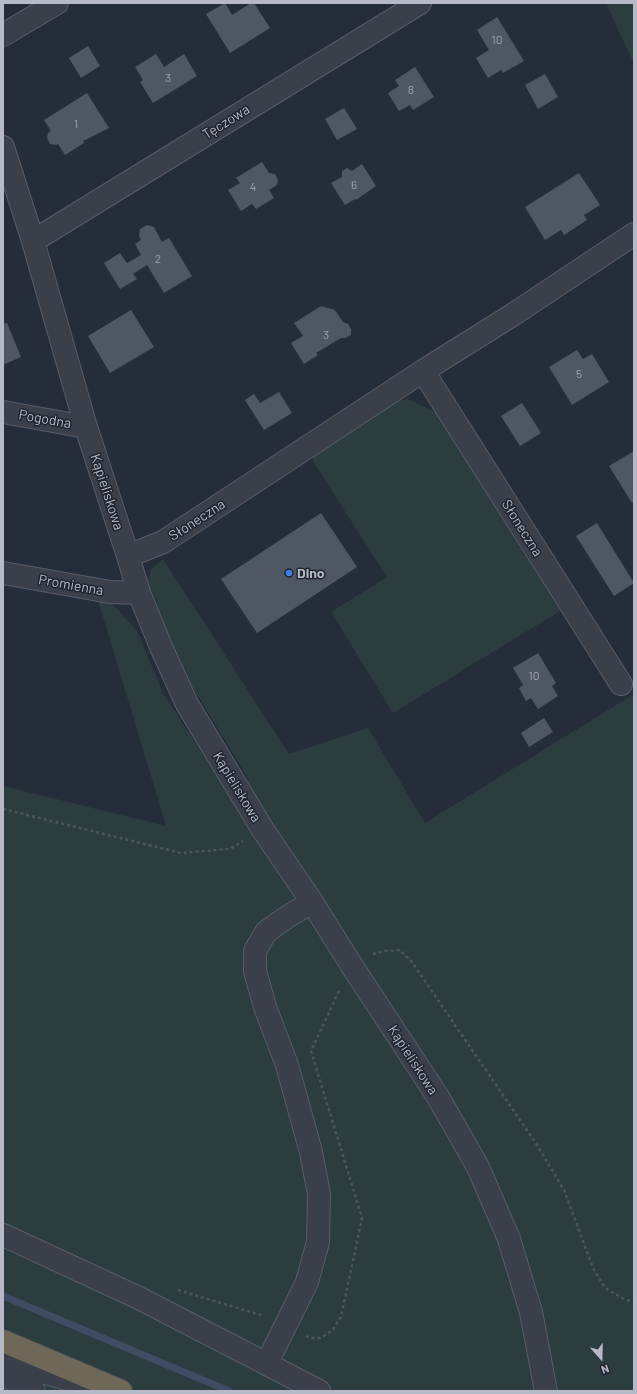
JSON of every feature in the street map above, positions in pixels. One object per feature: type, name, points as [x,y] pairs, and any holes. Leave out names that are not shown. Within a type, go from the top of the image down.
[{"type":"highway","points":[[3,1341],[121,1391]]},
{"type":"street","points":[[3,35],[57,3]]},
{"type":"street","name":"Tęczowa","points":[[33,241],[420,3]]},
{"type":"street","name":"Kąpieliskowa","points":[[3,147],[33,241],[86,427],[139,593],[161,647],[187,704],[263,830],[312,902],[438,1097],[478,1167],[509,1239],[532,1312],[546,1391]]},
{"type":"street","name":"Słoneczna","points":[[128,556],[163,542],[514,314],[634,234]]},
{"type":"street","name":"Słoneczna","points":[[423,372],[621,684]]},
{"type":"street","name":"Pogodna","points":[[3,412],[86,427]]},
{"type":"street","name":"Promienna","points":[[3,573],[110,592],[139,593]]},
{"type":"street","points":[[267,1363],[307,1282],[318,1242],[319,1194],[311,1152],[287,1065],[265,1007],[255,971],[255,951],[266,932],[312,902]]},
{"type":"street","points":[[3,1235],[140,1298],[319,1391]]},
{"type":"street","points":[[3,1361],[109,1391]]},
{"type":"street","points":[[3,1374],[34,1391]]},
{"type":"path","points":[[3,809],[181,853],[230,849],[263,830]]},
{"type":"path","points":[[173,1289],[286,1323],[310,1338],[320,1338],[332,1331],[341,1317],[362,1218],[311,1051],[352,966],[366,956],[385,951],[400,950],[412,962],[537,1145],[564,1190],[593,1268],[605,1288],[624,1299],[634,1302]]},
{"type":"shaded area","points":[[606,3],[634,3],[634,64]]},
{"type":"shaded area","points":[[408,399],[435,412],[560,611],[393,713],[331,612],[387,577],[314,463],[311,455],[390,403]]},
{"type":"shaded area","points":[[163,559],[289,754],[368,728],[425,823],[634,694],[634,1391],[3,1391],[3,786],[166,826],[98,600],[110,601],[137,631],[164,695],[229,793],[249,780],[173,655],[147,584],[151,569]]},
{"type":"building","points":[[225,3],[232,15],[251,3],[254,3],[270,28],[230,53],[206,14]]},
{"type":"building","points":[[497,17],[524,61],[503,73],[501,70],[488,78],[476,58],[489,50],[477,30]]},
{"type":"building","points":[[88,46],[100,66],[81,78],[69,58]]},
{"type":"building","points":[[156,54],[164,67],[184,54],[197,76],[153,103],[140,82],[143,80],[135,67]]},
{"type":"building","points":[[415,67],[434,97],[413,110],[410,105],[399,111],[388,93],[399,86],[395,80]]},
{"type":"building","points":[[545,74],[558,97],[538,109],[525,85]]},
{"type":"building","points":[[87,93],[109,128],[83,141],[84,143],[65,155],[58,144],[50,144],[47,138],[48,133],[51,131],[44,120]]},
{"type":"building","points":[[344,108],[357,129],[337,140],[325,119]]},
{"type":"building","points":[[262,162],[269,173],[275,174],[278,180],[277,185],[269,190],[274,198],[256,209],[252,204],[241,211],[228,190],[240,183],[236,178]]},
{"type":"building","points":[[362,164],[376,186],[356,200],[355,199],[345,205],[331,183],[342,177],[342,171],[347,168],[352,171]]},
{"type":"building","points":[[579,173],[600,205],[584,215],[587,220],[564,235],[561,230],[545,240],[525,207]]},
{"type":"building","points":[[147,225],[154,227],[162,242],[169,238],[192,276],[164,293],[147,265],[133,274],[137,279],[120,289],[104,263],[120,253],[127,263],[141,255],[135,244],[141,240],[139,236],[140,229]]},
{"type":"building","points":[[321,306],[335,310],[343,322],[348,324],[351,329],[351,335],[341,338],[316,353],[318,355],[304,364],[291,343],[303,336],[294,323]]},
{"type":"building","points":[[131,310],[154,347],[110,373],[88,336]]},
{"type":"building","points":[[7,323],[21,357],[3,365],[3,324]]},
{"type":"building","points":[[577,350],[583,359],[592,354],[609,382],[572,405],[549,367]]},
{"type":"building","points":[[279,392],[292,413],[264,430],[245,400],[254,394],[260,403]]},
{"type":"building","points":[[522,403],[541,433],[520,446],[501,416]]},
{"type":"building","points":[[634,451],[634,502],[632,503],[609,466]]},
{"type":"building","name":"Dino","points":[[321,513],[357,567],[257,633],[221,579]]},
{"type":"building","points":[[597,523],[634,583],[614,596],[576,536]]},
{"type":"building","points":[[538,653],[556,683],[552,686],[558,696],[538,709],[531,698],[526,701],[519,688],[523,685],[513,668]]},
{"type":"building","points":[[544,718],[553,732],[529,747],[521,733]]},
{"type":"waterway","points":[[3,1296],[229,1391]]},
{"type":"place","name":"Dino","points":[[289,573]]}]
